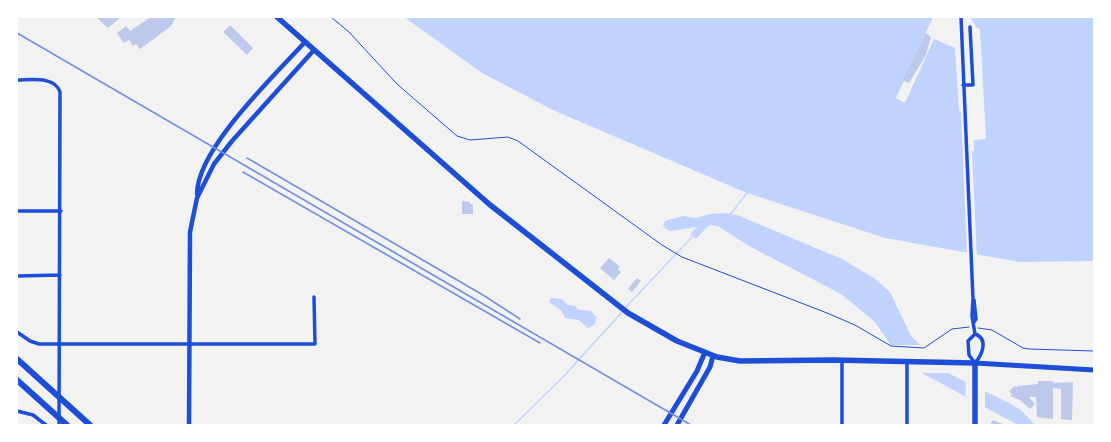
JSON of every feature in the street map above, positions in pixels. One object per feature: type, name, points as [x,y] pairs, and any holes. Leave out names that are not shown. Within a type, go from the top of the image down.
[{"type":"highway","points":[[17,359],[90,425]]},
{"type":"highway","points":[[17,380],[67,425]]},
{"type":"main road","points":[[277,17],[489,204],[628,313],[659,332],[713,356],[740,360],[940,362],[1094,370]]},
{"type":"main road","points":[[664,425],[697,371],[705,352]]},
{"type":"main road","points":[[678,425],[710,367],[713,356]]},
{"type":"main road","points":[[975,363],[975,425]]},
{"type":"street","points":[[961,17],[973,299],[972,316],[975,334],[980,337],[983,342],[982,356],[975,363],[969,355],[968,341],[975,334]]},
{"type":"street","points":[[963,85],[973,85],[970,27]]},
{"type":"street","points":[[189,425],[190,232],[197,187],[204,166],[212,150],[229,128],[305,42]]},
{"type":"street","points":[[196,198],[214,164],[232,141],[314,50]]},
{"type":"street","points":[[17,80],[48,81],[56,85],[61,95],[59,425]]},
{"type":"street","points":[[17,210],[61,211]]},
{"type":"street","points":[[17,276],[60,275]]},
{"type":"street","points":[[17,332],[30,341],[39,344],[60,345],[315,344],[314,297]]},
{"type":"street","points":[[842,360],[842,425]]},
{"type":"street","points":[[907,362],[907,425]]},
{"type":"street","points":[[17,411],[33,415],[46,425]]},
{"type":"path","points":[[331,17],[348,32],[397,84],[457,136],[470,140],[508,137],[518,141],[682,257],[827,313],[855,325],[891,346],[924,348],[952,329],[974,328],[992,330],[1023,348],[1094,351]]},
{"type":"water","points":[[404,17],[1094,17],[1094,261],[1020,262],[885,238],[747,193],[555,111],[482,73]]},
{"type":"water","points":[[723,213],[737,215],[842,259],[874,278],[890,292],[911,336],[950,374],[1009,403],[1022,411],[1035,425],[1018,425],[920,372],[890,344],[875,322],[841,294],[749,246],[718,226],[711,225],[707,227],[696,239],[690,234],[697,227],[670,231],[663,227],[665,221],[683,216],[696,218],[710,214]]},
{"type":"water","points":[[551,298],[562,299],[568,305],[575,306],[579,310],[591,311],[596,317],[595,324],[588,328],[579,320],[565,318],[561,310],[549,302]]},
{"type":"pier","points":[[933,17],[970,17],[977,28],[980,29],[986,139],[974,140],[974,151],[972,151],[977,257],[967,256],[961,112],[959,111],[955,48],[934,39],[905,103],[896,98]]},
{"type":"pier","points":[[889,345],[921,345],[952,373],[919,373]]},
{"type":"pier","points":[[966,380],[985,390],[985,410],[965,399]]},
{"type":"building","points":[[96,17],[121,17],[108,28]]},
{"type":"building","points":[[151,17],[176,17],[171,26],[140,49],[136,44],[133,46],[129,40],[124,43],[117,33],[126,26],[130,31]]},
{"type":"building","points":[[230,25],[253,48],[247,55],[223,32]]},
{"type":"building","points":[[926,33],[931,37],[926,55],[909,83],[903,80]]},
{"type":"building","points":[[462,201],[473,204],[473,214],[462,214]]},
{"type":"building","points":[[609,258],[620,267],[618,269],[621,272],[614,280],[600,268]]},
{"type":"building","points":[[637,278],[641,281],[632,292],[628,289]]},
{"type":"building","points":[[1038,381],[1053,381],[1053,383],[1073,382],[1072,420],[1061,419],[1061,389],[1053,388],[1053,419],[1037,417],[1036,397],[1029,397],[1035,404],[1030,409],[1020,400],[1010,396],[1012,394],[1009,391],[1015,386],[1017,388],[1017,386],[1038,384]]},
{"type":"building","points":[[993,420],[1005,425],[990,425]]},
{"type":"waterway","points":[[730,215],[747,193]]},
{"type":"waterway","points":[[625,308],[694,235]]},
{"type":"waterway","points":[[514,425],[564,376],[623,311]]},
{"type":"railway","points":[[17,33],[691,425]]},
{"type":"railway","points":[[247,158],[483,295],[520,319]]},
{"type":"railway","points":[[243,172],[540,343]]}]
